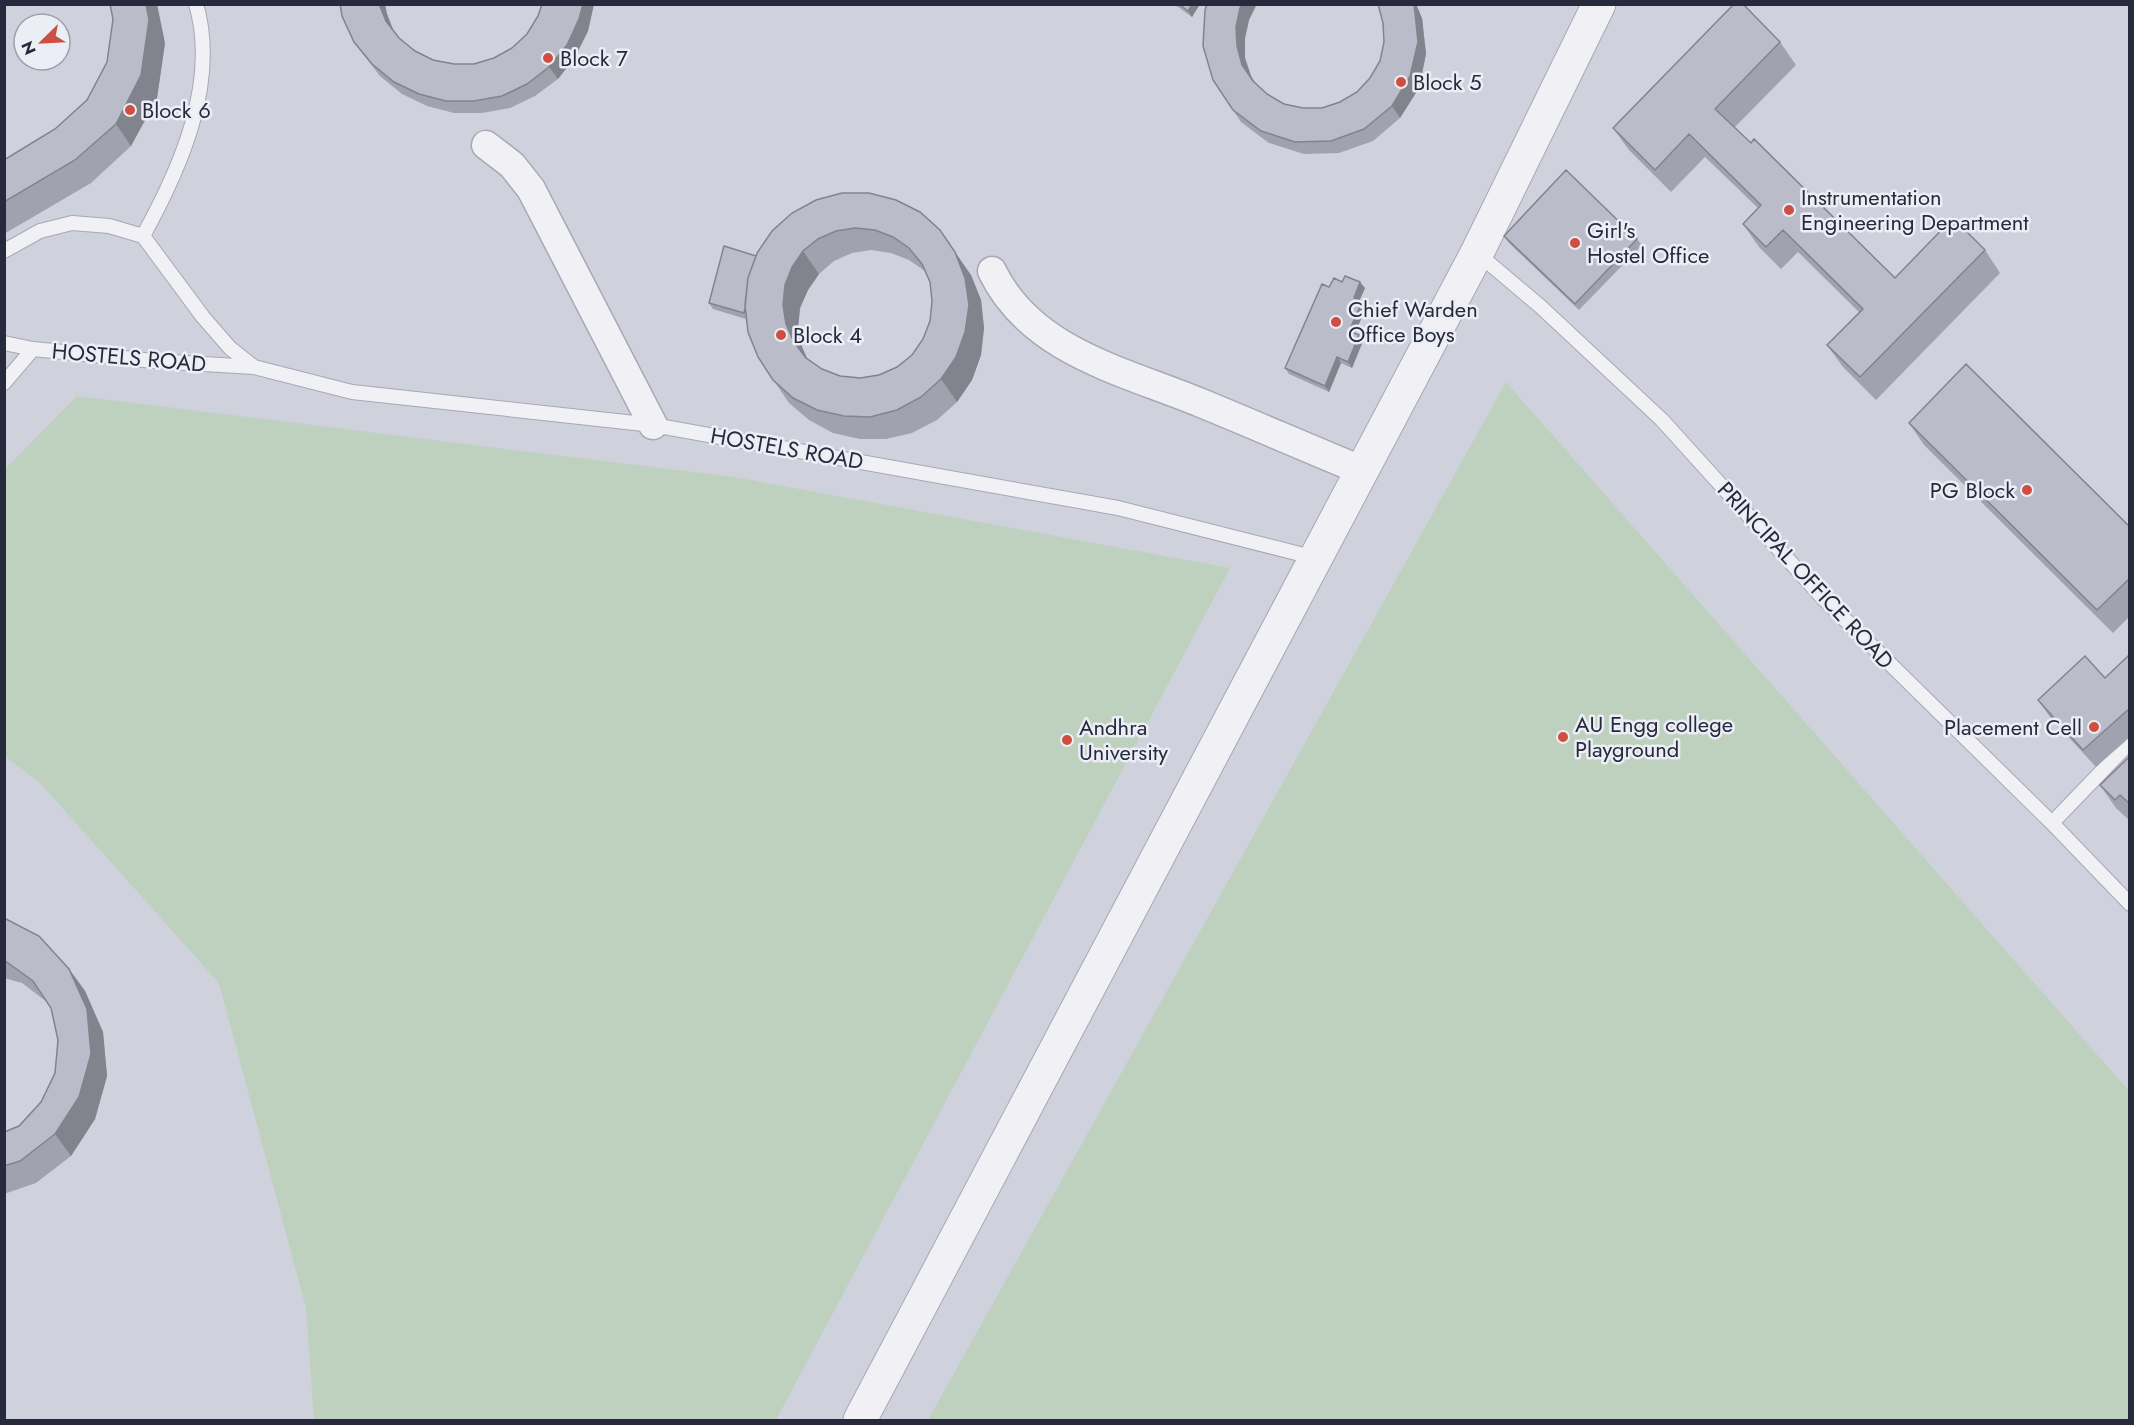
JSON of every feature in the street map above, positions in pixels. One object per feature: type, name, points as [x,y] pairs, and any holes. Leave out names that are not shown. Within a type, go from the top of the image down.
[{"type":"street","points":[[860,1420],[1476,253],[1599,4]]},
{"type":"street","points":[[486,145],[512,165],[531,189],[653,425]]},
{"type":"street","points":[[992,271],[1002,292],[1031,324],[1066,347],[1101,365],[1199,402],[1361,470]]},
{"type":"lane","points":[[4,251],[40,231],[72,223],[110,226],[143,236],[176,169],[201,86],[203,47],[196,4]]},
{"type":"lane","name":"HOSTELS ROAD","points":[[143,236],[203,318],[230,348],[254,366]]},
{"type":"lane","name":"PRINCIPAL OFFICE ROAD","points":[[1476,253],[1541,307],[1662,420],[1822,597],[2052,823],[2130,904]]},
{"type":"lane","name":"HOSTELS ROAD","points":[[4,343],[33,349],[154,361],[254,366],[352,392],[653,425],[1106,506],[1316,558]]},
{"type":"lane","points":[[4,383],[33,349]]},
{"type":"lane","points":[[2052,823],[2130,742]]},
{"type":"shaded area","name":"Andhra University","points":[[5,5],[2129,5],[2129,1420],[5,1420]]},
{"type":"green space","name":"AU Engg college Playground","points":[[1506,382],[2129,1091],[2129,1420],[928,1420]]},
{"type":"green space","points":[[77,396],[734,477],[1230,568],[776,1420],[314,1420],[306,1308],[219,983],[40,783],[5,756],[5,469]]},
{"type":"building","points":[[110,4],[146,4],[149,20],[141,75],[116,124],[75,160],[4,202],[4,160],[55,129],[87,100],[107,62],[113,19]]},
{"type":"building","name":"Block 7","points":[[340,4],[379,4],[386,21],[399,38],[415,51],[433,60],[454,64],[474,64],[494,58],[512,48],[527,34],[542,4],[583,4],[567,45],[549,67],[527,84],[502,96],[474,101],[446,101],[419,94],[394,82],[372,64],[354,42],[342,16]]},
{"type":"building","points":[[1179,4],[1192,4],[1188,11]]},
{"type":"building","name":"Block 5","points":[[1207,4],[1242,4],[1236,27],[1237,46],[1242,65],[1253,81],[1267,94],[1284,104],[1303,108],[1322,108],[1340,102],[1357,92],[1370,78],[1380,61],[1384,42],[1383,23],[1378,4],[1414,4],[1418,42],[1410,76],[1392,106],[1364,129],[1331,141],[1295,142],[1261,131],[1233,110],[1213,80],[1203,46]]},
{"type":"building","name":"Instrumentation Engineering Department","points":[[1734,4],[1743,4],[1780,42],[1715,109],[1751,143],[1754,139],[1895,278],[1953,218],[1985,250],[1860,377],[1827,345],[1863,309],[1783,230],[1766,247],[1743,224],[1761,205],[1689,134],[1655,170],[1613,128]]},
{"type":"building","name":"Girl's Hostel Office","points":[[1566,170],[1637,239],[1575,304],[1504,236]]},
{"type":"building","points":[[842,193],[869,193],[896,200],[920,212],[940,230],[955,252],[965,278],[969,305],[965,332],[956,357],[941,379],[921,397],[897,410],[870,417],[844,416],[817,410],[793,398],[773,380],[758,357],[748,332],[745,305],[748,278],[757,253],[772,231],[792,213],[816,200]],"holes":[[[855,228],[875,230],[893,237],[909,248],[922,264],[930,282],[932,301],[930,321],[923,339],[912,355],[897,367],[879,375],[860,378],[840,376],[822,369],[806,358],[794,342],[786,324],[783,305],[785,285],[792,267],[803,251],[818,239],[836,231]]]},
{"type":"building","points":[[724,246],[756,256],[748,278],[744,313],[709,303]]},
{"type":"building","name":"Chief Warden Office Boys","points":[[1345,276],[1360,282],[1354,298],[1362,302],[1349,331],[1359,335],[1348,362],[1337,357],[1325,386],[1285,368],[1322,284],[1329,287],[1334,278],[1342,282]]},
{"type":"building","name":"PG Block","points":[[1966,364],[2130,527],[2130,578],[2097,610],[1909,423]]},
{"type":"building","name":"Placement Cell","points":[[2085,656],[2105,678],[2128,656],[2130,658],[2130,708],[2083,750],[2038,700]]},
{"type":"building","points":[[2130,756],[2130,804],[2120,795],[2115,800],[2100,785]]},
{"type":"building","points":[[4,918],[39,936],[69,969],[87,1009],[91,1054],[79,1097],[55,1134],[20,1161],[4,1166],[4,1132],[19,1126],[41,1102],[55,1073],[58,1040],[51,1008],[33,981],[4,960]]},
{"type":"place","name":"Block 7","points":[[548,58]]},
{"type":"place","name":"Block 5","points":[[1401,82]]},
{"type":"place","name":"Block 6","points":[[130,110]]},
{"type":"place","name":"Instrumentation Engineering Department","points":[[1789,210]]},
{"type":"place","name":"Girl's Hostel Office","points":[[1575,243]]},
{"type":"place","name":"Chief Warden Office Boys","points":[[1336,322]]},
{"type":"place","name":"Block 4","points":[[781,335]]},
{"type":"place","name":"PG Block","points":[[2027,490]]},
{"type":"place","name":"Placement Cell","points":[[2094,727]]},
{"type":"place","name":"AU Engg college Playground","points":[[1563,737]]},
{"type":"place","name":"Andhra University","points":[[1067,740]]}]
